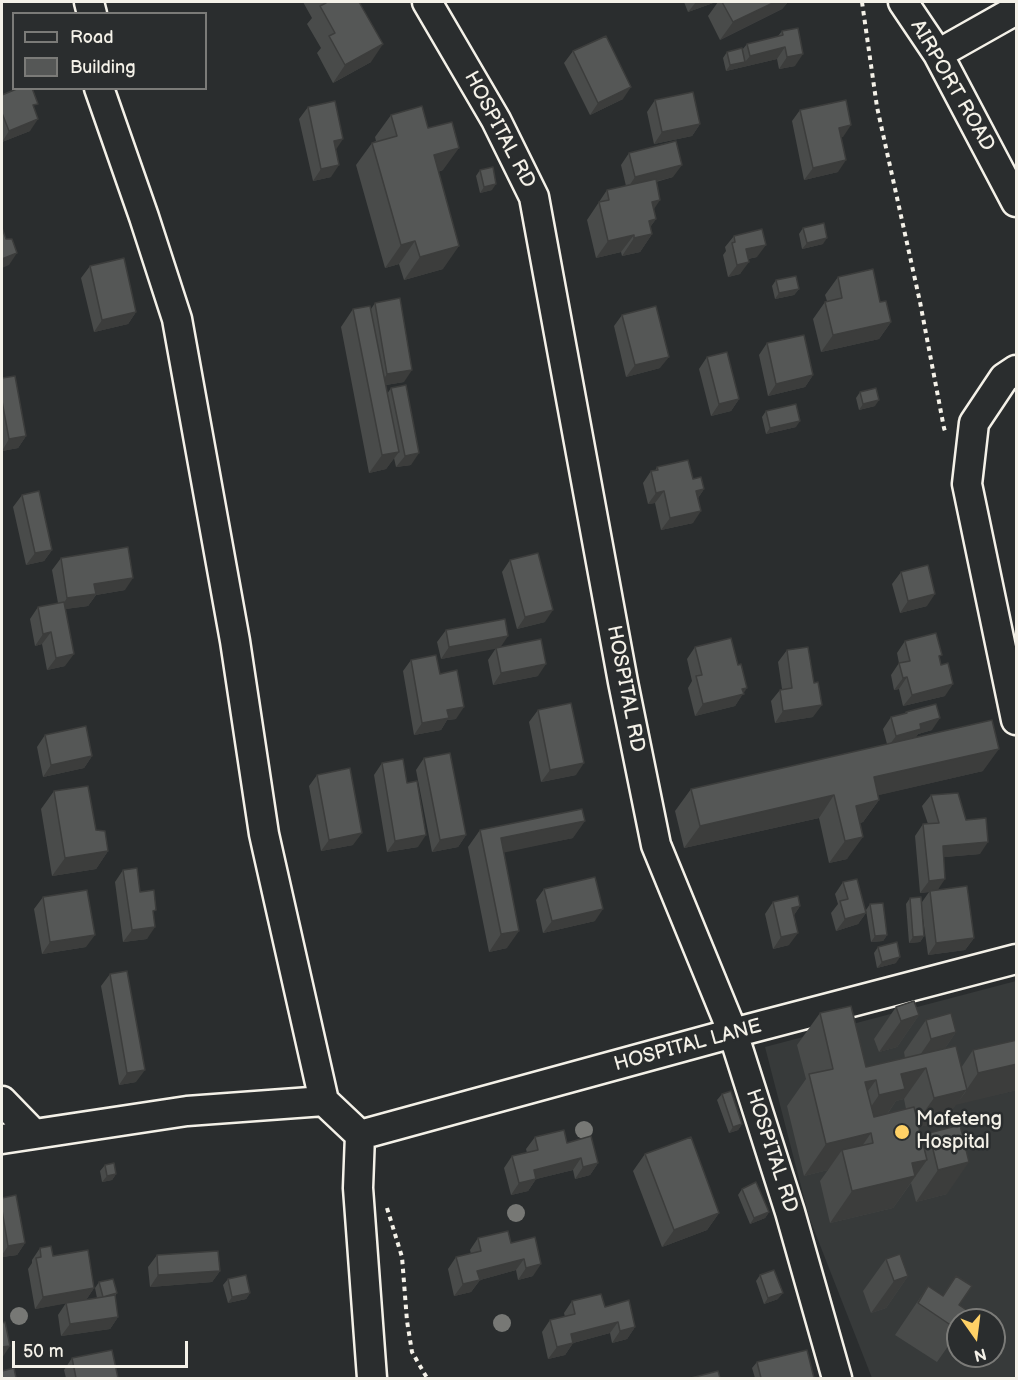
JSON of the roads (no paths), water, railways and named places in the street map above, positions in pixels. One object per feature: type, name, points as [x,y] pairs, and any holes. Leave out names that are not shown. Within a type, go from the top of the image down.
[{"type":"street","name":"HOSPITAL RD","points":[[427,2],[496,120],[534,197],[616,648],[656,844],[733,1033],[790,1212],[837,1378]]},
{"type":"street","name":"AIRPORT ROAD","points":[[903,2],[938,54],[1017,202]]},
{"type":"street","points":[[938,54],[1017,10]]},
{"type":"street","points":[[100,90],[177,319],[235,641],[264,834],[324,1101],[360,1135],[358,1188],[372,1378]]},
{"type":"street","points":[[1017,370],[1004,378],[974,423],[966,484],[1017,720]]},
{"type":"street","name":"HOSPITAL LANE","points":[[360,1135],[733,1033],[1017,959]]},
{"type":"street","points":[[2,1101],[34,1134]]},
{"type":"street","points":[[2,1139],[187,1111],[324,1101]]},
{"type":"place","name":"Mafeteng Hospital","points":[[902,1132]]}]
